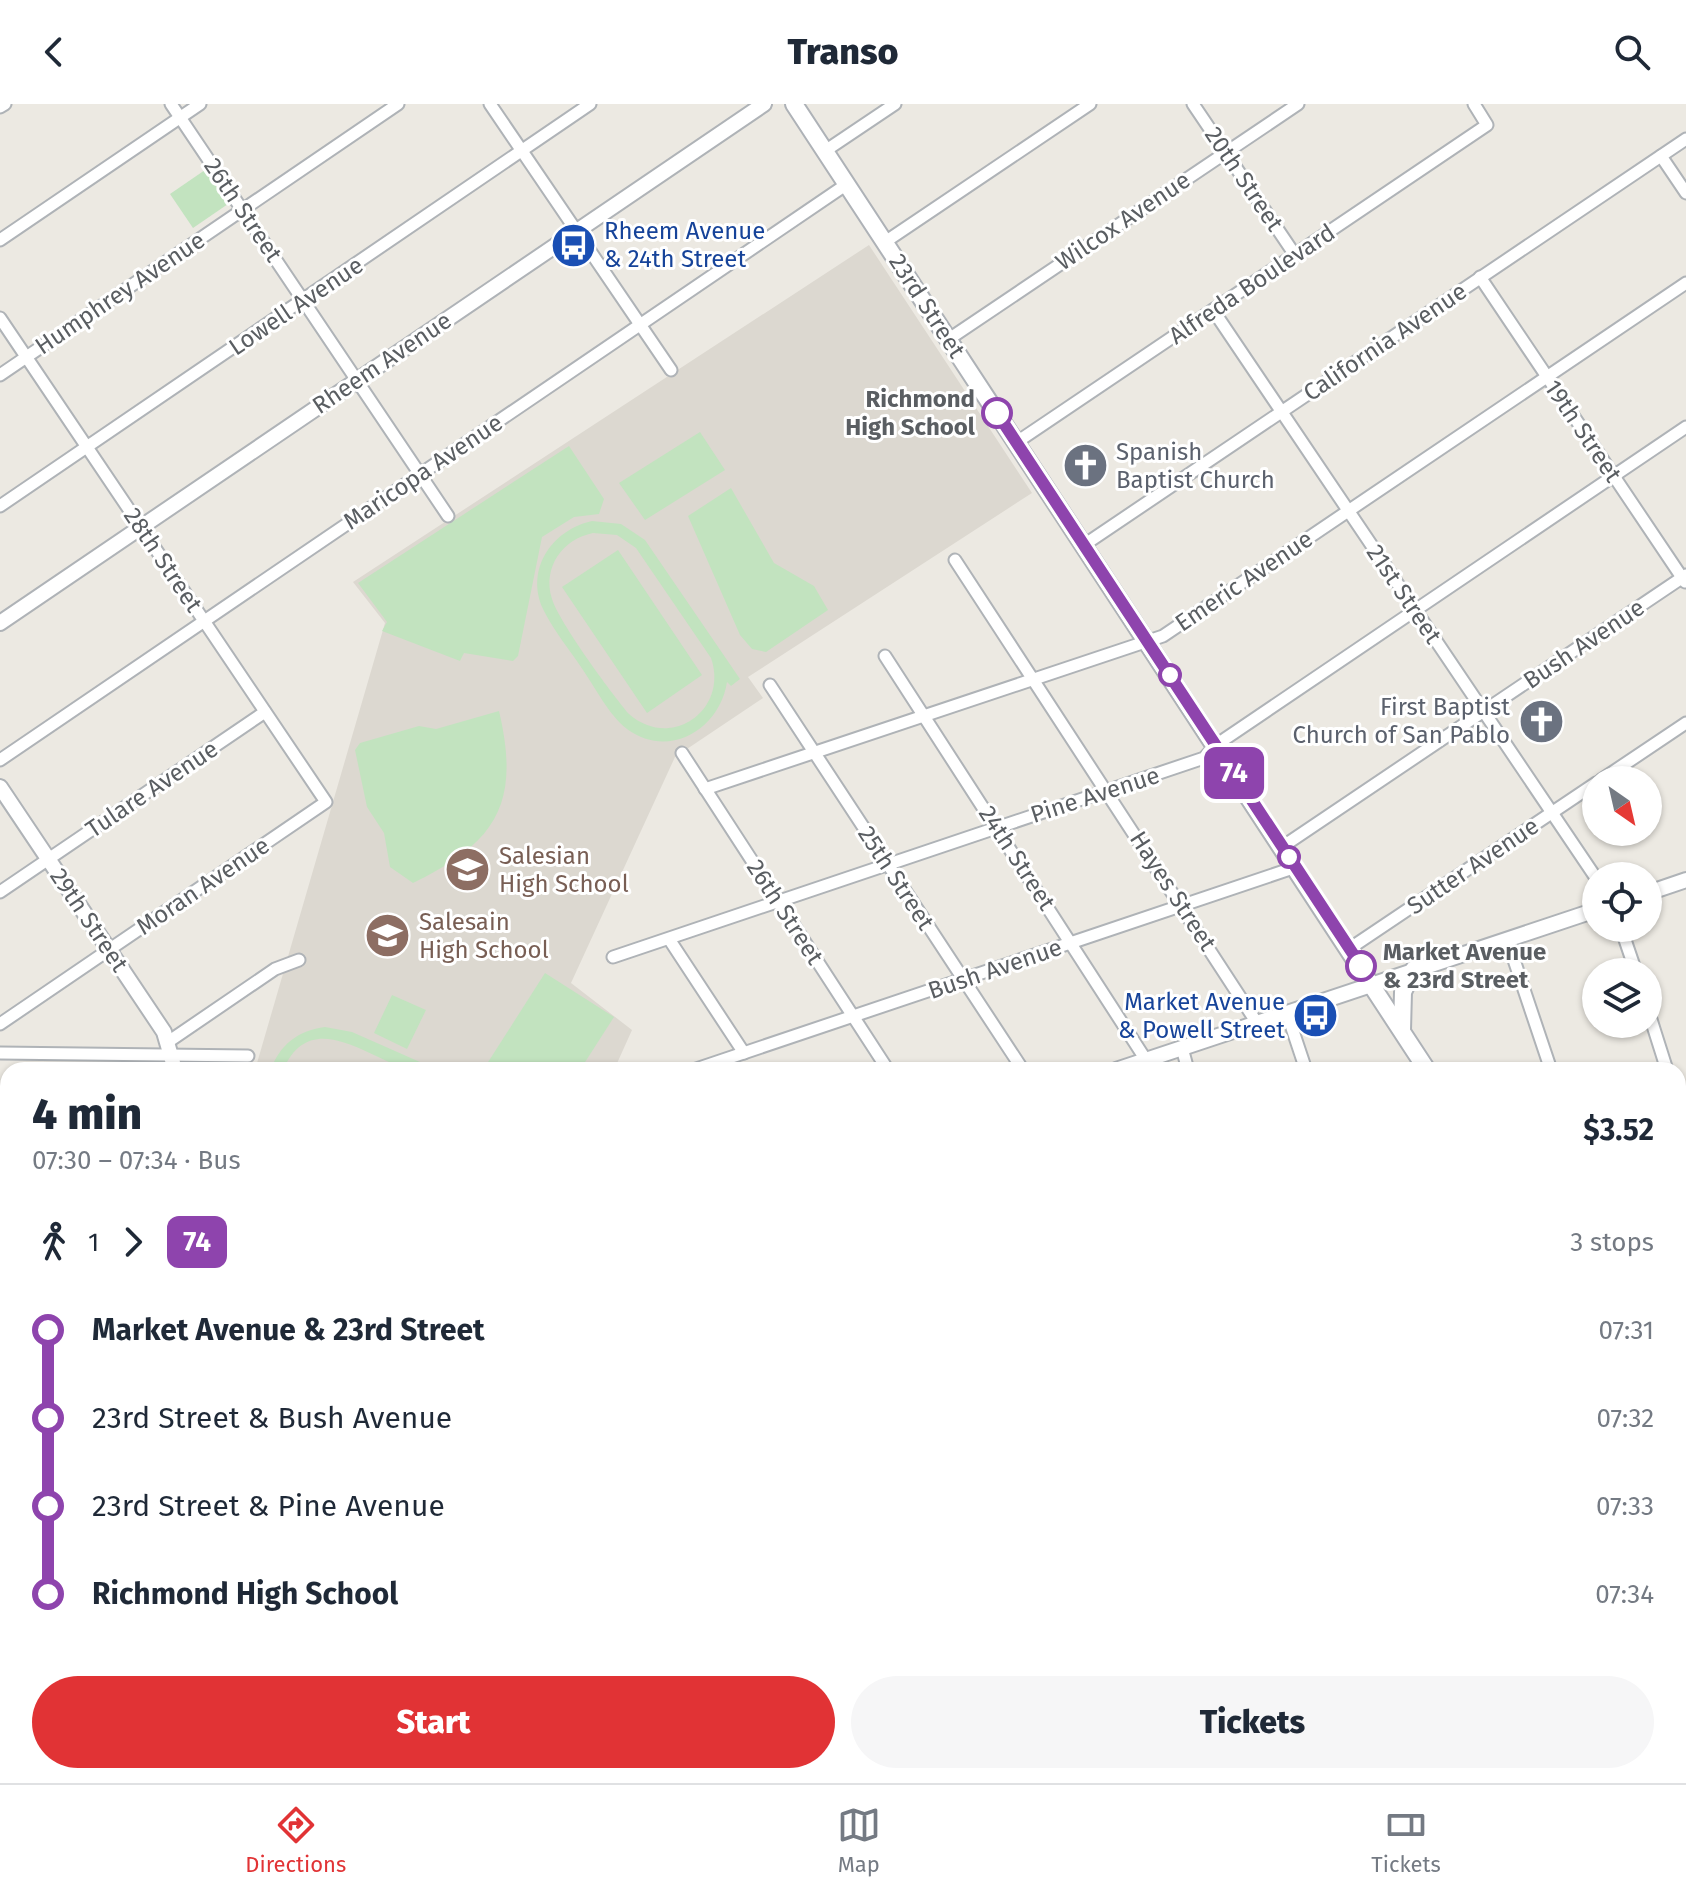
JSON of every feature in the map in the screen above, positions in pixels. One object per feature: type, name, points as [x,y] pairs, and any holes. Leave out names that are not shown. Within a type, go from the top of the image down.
[{"type":"main road","name":"23rd Street","points":[[794,104],[1422,1062]]},
{"type":"main road","points":[[1402,1030],[1403,992],[1414,969]]},
{"type":"street","points":[[0,107],[5,104]]},
{"type":"street","name":"26th Street","points":[[171,104],[448,516]]},
{"type":"street","points":[[0,240],[200,104]]},
{"type":"street","name":"Humphrey Avenue","points":[[0,375],[398,104]]},
{"type":"street","points":[[490,104],[671,370]]},
{"type":"street","name":"Lowell Avenue","points":[[0,506],[590,104]]},
{"type":"street","name":"Rheem Avenue","points":[[0,623],[764,104]]},
{"type":"street","points":[[825,151],[895,104]]},
{"type":"street","points":[[885,242],[1090,104]]},
{"type":"street","name":"20th Street","points":[[1193,104],[1295,255]]},
{"type":"street","name":"Wilcox Avenue","points":[[949,339],[1298,104]]},
{"type":"street","name":"Alfreda Boulevard","points":[[1017,442],[1487,125],[1474,104]]},
{"type":"street","name":"California Avenue","points":[[1084,545],[1686,139]]},
{"type":"street","points":[[1661,156],[1686,193]]},
{"type":"street","name":"Maricopa Avenue","points":[[0,760],[847,184]]},
{"type":"street","name":"19th Street","points":[[1480,277],[1685,579]]},
{"type":"street","name":"Emeric Avenue","points":[[705,789],[1032,677],[1163,636],[1686,283]]},
{"type":"street","name":"21st Street","points":[[1213,310],[1585,862]]},
{"type":"street","name":"28th Street","points":[[0,318],[326,802]]},
{"type":"street","name":"Pine Avenue","points":[[613,957],[1204,758],[1216,745],[1414,608],[1686,427]]},
{"type":"street","name":"Hayes Street","points":[[955,560],[1257,1023]]},
{"type":"street","name":"Bush Avenue","points":[[1282,847],[1685,579]]},
{"type":"street","name":"24th Street","points":[[885,656],[1146,1060]]},
{"type":"street","name":"25th Street","points":[[770,685],[1018,1062]]},
{"type":"street","name":"Tulare Avenue","points":[[0,892],[265,712]]},
{"type":"street","name":"Sutter Avenue","points":[[1622,766],[1686,723]]},
{"type":"street","name":"26th Street","points":[[682,753],[883,1062]]},
{"type":"street","name":"29th Street","points":[[0,787],[109,949],[172,1056]]},
{"type":"street","name":"Sutter Avenue","points":[[1349,949],[1582,793]]},
{"type":"street","name":"Moran Avenue","points":[[0,1024],[326,802]]},
{"type":"street","name":"Bush Avenue","points":[[717,1062],[1296,867]]},
{"type":"street","points":[[1662,888],[1686,880]]},
{"type":"street","points":[[1140,1062],[1582,915]]},
{"type":"street","points":[[669,939],[744,1053]]},
{"type":"street","points":[[1507,939],[1548,1062]]},
{"type":"street","points":[[172,1056],[275,969],[299,960]]},
{"type":"street","points":[[1287,1013],[1303,1062]]},
{"type":"street","points":[[1657,1038],[1664,1062]]},
{"type":"street","points":[[1182,1048],[1186,1062]]},
{"type":"street","points":[[0,1053],[248,1056]]},
{"type":"shaded area","points":[[869,245],[1032,493],[748,677],[763,698],[675,757],[571,983],[632,1030],[618,1062],[257,1062],[385,623],[353,582]]},
{"type":"green space","points":[[205,170],[228,204],[193,228],[170,194]]},
{"type":"green space","points":[[700,432],[725,470],[645,520],[619,483]]},
{"type":"green space","points":[[569,446],[604,499],[599,514],[574,517],[542,537],[518,656],[513,661],[464,653],[460,661],[382,631],[387,622],[358,583]]},
{"type":"green space","points":[[731,488],[774,563],[814,586],[828,610],[766,652],[752,649],[740,635],[688,516]]},
{"type":"green space","points":[[592,521],[621,524],[645,540],[740,679],[731,686],[727,682],[714,714],[690,735],[659,741],[643,738],[627,729],[609,709],[547,617],[538,594],[540,566],[554,542]],"holes":[[[593,533],[617,535],[636,548],[711,658],[714,677],[712,694],[704,708],[678,726],[662,728],[645,724],[629,714],[575,640],[552,599],[550,576],[564,548]]]},
{"type":"green space","points":[[618,550],[702,675],[647,713],[562,587]]},
{"type":"green space","points":[[499,711],[507,771],[503,796],[495,817],[482,836],[465,852],[413,883],[390,867],[384,833],[367,807],[355,750],[360,743],[419,726],[436,729]]},
{"type":"green space","points":[[545,973],[614,1017],[585,1062],[488,1062]]},
{"type":"green space","points":[[392,995],[426,1010],[407,1049],[374,1033]]},
{"type":"green space","points":[[325,1027],[352,1032],[420,1062],[389,1062],[357,1047],[324,1039],[308,1042],[295,1051],[288,1062],[275,1062],[291,1040]]},
{"type":"bus line","name":"74","points":[[997,413],[1361,966]]},
{"type":"place","name":"Rheem Avenue & 24th Street","points":[[573,245]]},
{"type":"place","name":"Richmond High School","points":[[997,413]]},
{"type":"place","name":"Spanish Baptist Church","points":[[1085,466]]},
{"type":"place","name":"First Baptist Church of San Pablo","points":[[1541,721]]},
{"type":"place","name":"Salesian High School","points":[[468,870]]},
{"type":"place","name":"Salesain High School","points":[[388,936]]},
{"type":"place","name":"Market Avenue & 23rd Street","points":[[1361,966]]},
{"type":"place","name":"Market Avenue & Powell Street","points":[[1316,1016]]}]
